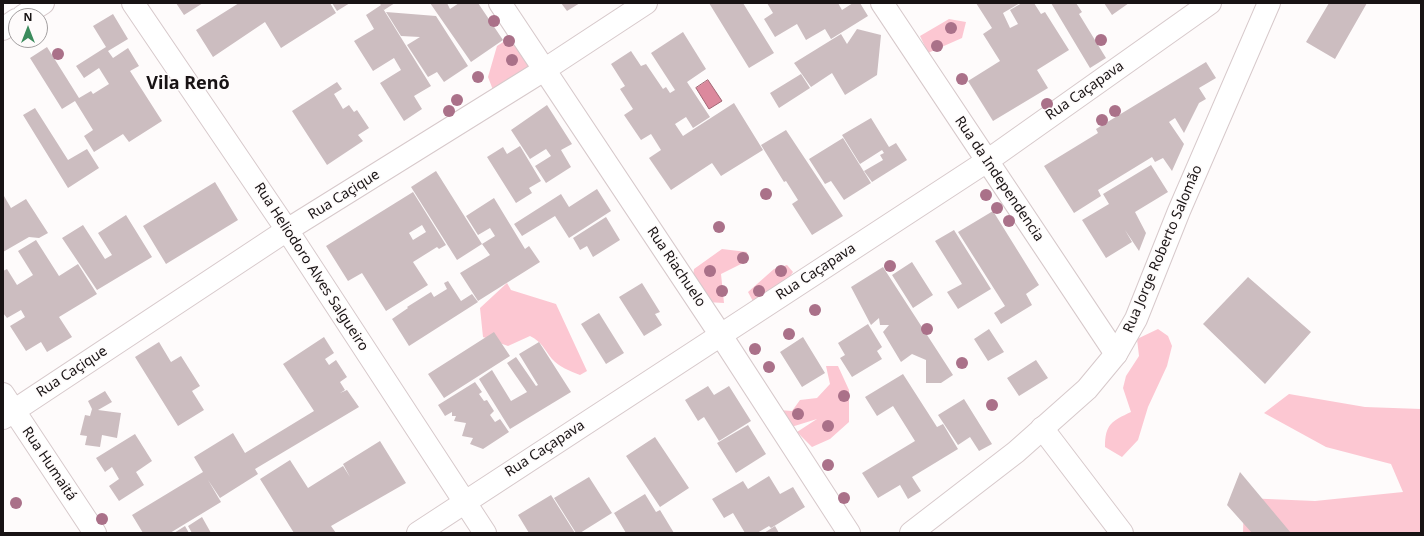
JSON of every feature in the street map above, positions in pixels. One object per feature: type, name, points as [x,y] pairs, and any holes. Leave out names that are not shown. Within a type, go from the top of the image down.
[{"type":"street","name":"Rua Heliodoro Alves Salgueiro","points":[[133,3],[287,230],[485,533]]},
{"type":"street","name":"Rua Riachuelo","points":[[500,3],[720,334],[849,533]]},
{"type":"street","name":"Rua Caçique","points":[[6,407],[544,70],[646,3]]},
{"type":"street","name":"Rua da Independencia","points":[[882,3],[1116,354]]},
{"type":"street","name":"Rua Caçapava","points":[[418,533],[720,334],[987,161],[1210,3]]},
{"type":"street","name":"Rua Jorge Roberto Salomão","points":[[911,533],[1016,452],[1088,389],[1116,354],[1136,319],[1179,211],[1269,3]]},
{"type":"street","name":"Rua Humaitá","points":[[6,407],[96,533]]},
{"type":"street","points":[[1042,428],[1122,533]]},
{"type":"shaded area","points":[[949,19],[966,22],[962,38],[928,53],[920,36]]},
{"type":"shaded area","points":[[514,35],[533,60],[523,81],[493,90],[488,77],[497,46]]},
{"type":"shaded area","points":[[708,80],[722,101],[709,109],[696,88]]},
{"type":"shaded area","points":[[722,249],[747,252],[745,262],[721,274],[724,303],[706,302],[691,288],[694,269]]},
{"type":"shaded area","points":[[787,265],[793,272],[769,305],[755,305],[748,292],[774,269]]},
{"type":"shaded area","points":[[507,283],[511,290],[556,304],[587,371],[580,375],[561,367],[552,359],[540,343],[530,336],[508,346],[483,337],[480,308]]},
{"type":"shaded area","points":[[1158,329],[1168,336],[1172,346],[1167,366],[1148,407],[1138,440],[1122,457],[1105,447],[1106,433],[1114,421],[1131,412],[1123,388],[1126,376],[1139,356],[1137,339]]},
{"type":"shaded area","points":[[826,366],[838,366],[849,390],[849,422],[830,439],[812,447],[797,432],[817,419],[788,428],[779,410],[792,411],[800,400],[817,398],[830,384]]},
{"type":"shaded area","points":[[1289,394],[1365,407],[1421,409],[1421,533],[1243,533],[1244,498],[1315,501],[1403,492],[1391,464],[1326,447],[1264,413]]},
{"type":"building","points":[[176,3],[203,3],[184,15]]},
{"type":"building","points":[[239,3],[330,3],[336,13],[281,48],[265,22],[213,57],[196,30]]},
{"type":"building","points":[[332,3],[350,3],[337,11]]},
{"type":"building","points":[[379,3],[395,3],[384,10],[382,7],[431,86],[414,96],[422,109],[404,121],[380,83],[401,70],[394,58],[373,71],[354,41],[374,29],[366,15],[381,5]]},
{"type":"building","points":[[430,3],[447,3],[450,9],[459,3],[478,3],[503,40],[471,62]]},
{"type":"building","points":[[561,3],[580,3],[567,11]]},
{"type":"building","points":[[709,3],[743,3],[774,53],[749,68]]},
{"type":"building","points":[[767,3],[838,3],[842,10],[853,3],[860,3],[868,16],[831,39],[825,29],[806,40],[797,24],[775,37],[764,19],[773,13]]},
{"type":"building","points":[[976,3],[1020,3],[1003,13],[1010,28],[1018,24],[1010,10],[1022,3],[1034,3],[1041,14],[1045,12],[1069,50],[1037,70],[1048,88],[993,121],[968,81],[1000,61],[983,34],[992,28]]},
{"type":"building","points":[[1051,3],[1076,3],[1082,12],[1079,14],[1106,58],[1090,68]]},
{"type":"building","points":[[1104,3],[1129,3],[1112,15]]},
{"type":"building","points":[[1329,3],[1367,3],[1335,59],[1306,42]]},
{"type":"building","points":[[386,12],[436,16],[468,66],[444,82],[437,72],[428,77],[407,45],[420,37],[401,36]]},
{"type":"building","points":[[113,14],[128,39],[108,51],[113,58],[128,48],[139,66],[130,71],[162,121],[129,142],[123,134],[94,152],[84,136],[93,130],[75,101],[62,109],[30,58],[48,48],[79,98],[91,91],[93,94],[109,84],[99,68],[84,78],[76,66],[106,47],[93,26]]},
{"type":"building","points":[[857,29],[881,35],[877,75],[845,95],[832,73],[811,87],[794,63],[841,34],[847,44]]},
{"type":"building","points":[[683,32],[706,69],[687,82],[710,117],[693,128],[686,117],[675,124],[683,136],[734,103],[763,150],[721,176],[712,163],[671,190],[649,158],[661,150],[651,134],[641,140],[624,115],[633,109],[620,89],[625,86],[611,64],[631,51],[641,66],[646,64],[663,89],[666,87],[670,93],[675,90],[651,53]]},
{"type":"building","points":[[1206,62],[1216,78],[1199,88],[1206,99],[1199,103],[1184,133],[1175,118],[1169,122],[1184,144],[1172,171],[1163,158],[1155,162],[1152,157],[1098,190],[1101,196],[1074,213],[1044,166],[1098,133],[1096,129]]},
{"type":"building","points":[[801,74],[810,88],[779,108],[770,93]]},
{"type":"building","points":[[337,82],[342,89],[334,94],[343,109],[349,105],[354,112],[357,110],[369,128],[358,135],[363,141],[327,165],[292,111]]},
{"type":"building","points":[[547,105],[572,144],[561,150],[571,167],[546,183],[535,166],[551,156],[546,149],[530,159],[511,130]]},
{"type":"building","points":[[35,108],[68,160],[87,149],[99,168],[68,188],[23,115]]},
{"type":"building","points":[[871,118],[889,147],[896,143],[907,160],[872,182],[864,171],[883,160],[880,155],[884,153],[882,150],[860,164],[842,135]]},
{"type":"building","points":[[786,130],[843,216],[812,235],[792,204],[798,200],[786,181],[784,182],[761,145]]},
{"type":"building","points":[[843,138],[871,183],[844,200],[831,181],[825,184],[809,159]]},
{"type":"building","points":[[520,146],[541,181],[529,188],[532,193],[516,203],[487,157],[503,147],[507,154]]},
{"type":"building","points":[[1151,165],[1168,192],[1135,212],[1146,233],[1139,251],[1125,230],[1132,242],[1106,258],[1082,220],[1109,204],[1103,194]]},
{"type":"building","points":[[436,171],[482,244],[457,260],[411,187]]},
{"type":"building","points":[[215,182],[238,220],[166,264],[143,226]]},
{"type":"building","points":[[597,189],[611,211],[569,238],[555,216],[522,236],[514,224],[561,194],[569,207]]},
{"type":"building","points":[[413,192],[446,245],[439,249],[437,247],[413,262],[428,285],[386,311],[362,273],[348,281],[326,246]],"holes":[[[422,225],[426,232],[413,240],[409,233]]]},
{"type":"building","points":[[4,196],[11,208],[26,199],[48,233],[39,238],[29,237],[3,252]]},
{"type":"building","points":[[494,198],[525,249],[529,246],[540,262],[478,301],[460,273],[490,255],[482,244],[495,236],[490,228],[478,235],[466,216]]},
{"type":"building","points":[[993,211],[1039,285],[1026,294],[1032,305],[1001,324],[994,313],[1005,306],[958,232]]},
{"type":"building","points":[[126,215],[152,257],[97,290],[62,238],[83,225],[105,259],[112,255],[98,233]]},
{"type":"building","points":[[606,217],[620,240],[593,257],[587,246],[580,250],[573,238]]},
{"type":"building","points":[[954,230],[991,289],[958,309],[947,292],[962,284],[935,241]]},
{"type":"building","points":[[36,240],[59,276],[78,264],[97,294],[59,317],[72,337],[47,352],[41,342],[26,351],[10,326],[25,317],[21,310],[7,318],[3,313],[3,271],[7,269],[17,285],[33,275],[18,251]]},
{"type":"building","points":[[912,262],[933,295],[913,308],[892,275]]},
{"type":"building","points":[[883,267],[953,375],[941,383],[926,383],[926,360],[912,354],[901,362],[883,332],[889,325],[880,325],[879,318],[871,325],[851,287]]},
{"type":"building","points":[[1248,277],[1311,332],[1265,384],[1203,324]]},
{"type":"building","points":[[448,281],[461,301],[472,294],[478,302],[409,346],[392,319],[408,308],[407,307],[431,292],[434,297],[447,289],[444,283]]},
{"type":"building","points":[[642,283],[660,312],[655,314],[662,325],[644,336],[619,297]]},
{"type":"building","points":[[599,313],[624,353],[606,364],[581,324]]},
{"type":"building","points":[[868,324],[882,347],[877,351],[882,359],[852,377],[840,358],[845,355],[838,343]]},
{"type":"building","points":[[989,329],[1004,352],[988,361],[974,339]]},
{"type":"building","points":[[494,332],[510,356],[444,398],[428,374]]},
{"type":"building","points":[[324,337],[334,353],[325,359],[329,365],[336,360],[347,377],[340,382],[345,390],[340,393],[347,390],[359,407],[255,469],[258,474],[220,498],[208,480],[221,502],[170,533],[143,533],[132,515],[203,472],[194,457],[233,433],[245,453],[314,411],[283,364]]},
{"type":"building","points":[[803,337],[825,373],[802,387],[780,352]]},
{"type":"building","points":[[159,342],[171,362],[181,356],[200,386],[192,391],[204,410],[178,426],[135,357]]},
{"type":"building","points":[[539,342],[571,392],[510,429],[479,379],[492,370],[511,401],[527,392],[507,363],[516,357],[536,386],[538,385],[519,354]]},
{"type":"building","points":[[1036,360],[1048,378],[1019,396],[1007,378]]},
{"type":"building","points":[[903,374],[937,427],[943,424],[958,449],[912,477],[921,491],[908,499],[900,485],[878,498],[862,473],[915,441],[893,406],[877,416],[865,397]]},
{"type":"building","points":[[475,382],[482,392],[479,394],[484,401],[487,400],[494,411],[490,415],[495,422],[500,419],[509,432],[483,449],[470,444],[473,438],[462,436],[466,423],[454,421],[456,416],[452,416],[452,412],[445,416],[438,405]]},
{"type":"building","points":[[708,386],[714,395],[729,386],[751,421],[719,441],[704,417],[698,421],[685,400]]},
{"type":"building","points":[[105,391],[112,402],[98,410],[121,413],[117,438],[102,435],[100,447],[85,445],[87,436],[80,435],[85,415],[90,416],[92,409],[88,401]]},
{"type":"building","points":[[964,399],[992,444],[979,451],[970,437],[958,445],[938,415]]},
{"type":"building","points":[[748,425],[766,454],[736,473],[717,443]]},
{"type":"building","points":[[135,434],[152,461],[136,472],[144,485],[119,501],[109,486],[119,479],[112,467],[105,472],[96,458]]},
{"type":"building","points":[[655,437],[689,488],[660,507],[626,456]]},
{"type":"building","points":[[380,441],[406,483],[331,526],[336,533],[294,533],[260,479],[290,460],[308,488],[343,466],[350,477],[343,464]]},
{"type":"building","points":[[1240,472],[1291,533],[1252,533],[1227,505]]},
{"type":"building","points":[[769,476],[780,494],[793,487],[805,507],[771,528],[769,526],[757,533],[745,533],[733,513],[724,518],[712,499],[743,481],[748,489]]},
{"type":"building","points":[[589,477],[612,513],[580,533],[576,533],[554,498]]},
{"type":"building","points":[[645,494],[656,512],[660,510],[674,533],[626,533],[614,513]]},
{"type":"building","points":[[551,495],[575,533],[529,533],[518,515]]},
{"type":"building","points":[[202,517],[211,533],[192,533],[188,526]]},
{"type":"building","points":[[185,526],[189,533],[174,533]]},
{"type":"building","points":[[775,526],[779,533],[764,533]]},
{"type":"district","name":"Vila Renô","points":[[188,84]]}]
